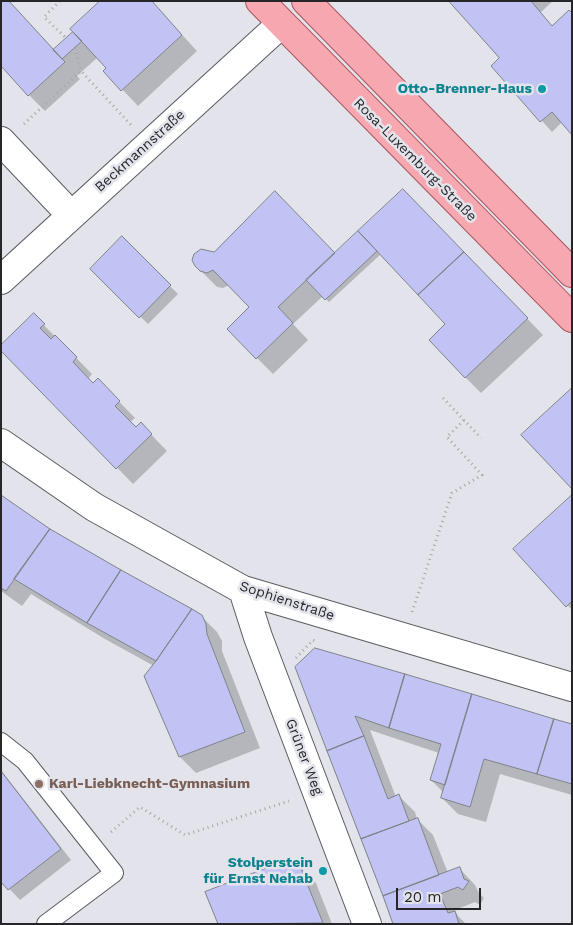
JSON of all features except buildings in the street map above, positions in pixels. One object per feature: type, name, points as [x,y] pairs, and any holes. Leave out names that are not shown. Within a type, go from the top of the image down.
[{"type":"main road","name":"Rosa-Luxemburg-Straße","points":[[260,1],[280,24],[572,318]]},
{"type":"main road","points":[[280,24],[292,16],[314,10],[572,272]]},
{"type":"street","name":"Beckmannstraße","points":[[1,280],[280,24]]},
{"type":"street","points":[[3,142],[71,215]]},
{"type":"street","name":"Sophienstraße","points":[[1,443],[94,507],[244,590],[572,687]]},
{"type":"street","name":"Grüner Weg","points":[[244,590],[258,637],[367,924]]},
{"type":"lane","points":[[1,742],[25,761],[114,873],[46,924]]},
{"type":"path","points":[[60,1],[44,17],[66,38]]},
{"type":"path","points":[[74,48],[82,71],[148,144]]},
{"type":"path","points":[[3,142],[82,71]]},
{"type":"path","points":[[443,398],[482,438]]},
{"type":"path","points":[[403,637],[452,493],[482,475],[447,437],[464,420]]},
{"type":"path","points":[[295,658],[313,640],[322,643]]},
{"type":"path","points":[[93,847],[140,807],[185,835],[317,792]]},
{"type":"place","name":"Otto-Brenner-Haus","points":[[542,89]]},
{"type":"place","name":"Karl-Liebknecht-Gymnasium","points":[[39,784]]},
{"type":"place","name":"Stolperstein für Ernst Nehab","points":[[323,871]]}]
